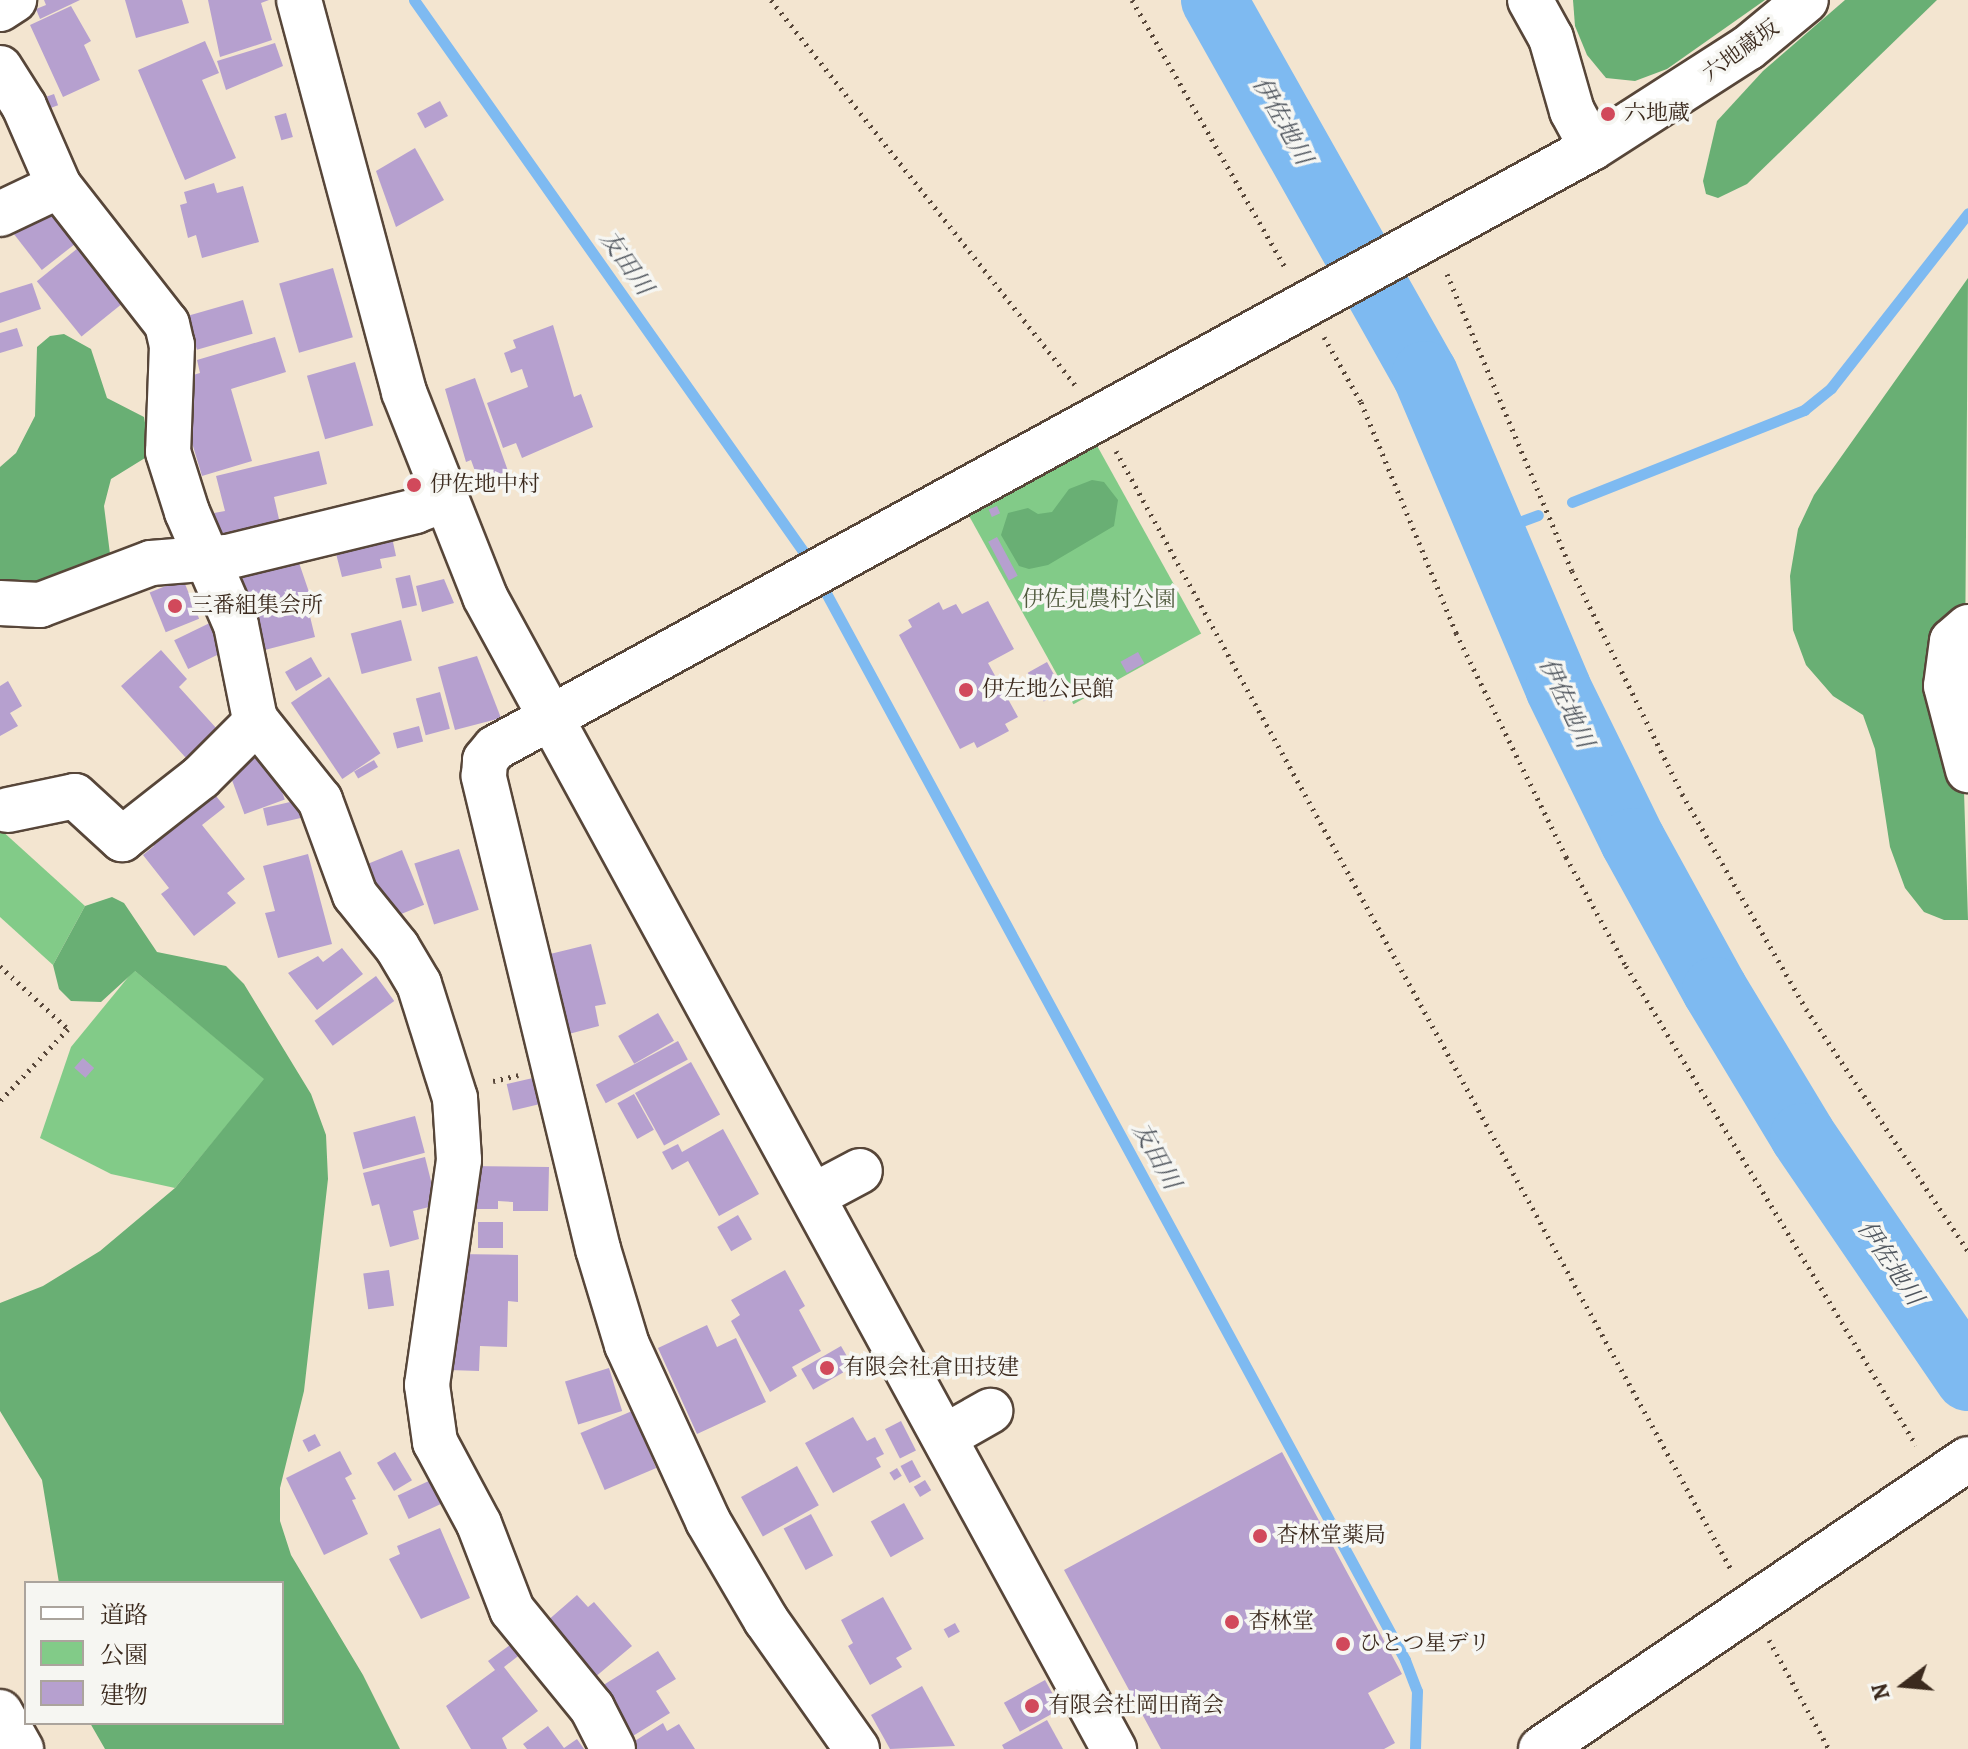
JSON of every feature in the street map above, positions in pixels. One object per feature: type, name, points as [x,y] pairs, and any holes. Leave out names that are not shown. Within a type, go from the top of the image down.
[{"type":"street","points":[[0,9],[14,0]]},
{"type":"street","points":[[299,0],[388,339],[443,500],[497,621],[946,1436],[1114,1749]]},
{"type":"street","points":[[1530,0],[1551,38],[1572,111],[1592,148]]},
{"type":"street","name":"六地蔵坂","points":[[857,1749],[766,1620],[657,1418],[610,1297],[484,776],[485,760],[495,748],[549,718],[1592,148],[1748,48],[1806,0]]},
{"type":"street","points":[[1,73],[24,106],[59,186],[167,324],[172,345],[168,452],[187,512],[236,625],[257,721],[320,800],[355,895],[410,965],[453,1091],[459,1160],[427,1385],[435,1442],[479,1524],[512,1610],[592,1708],[613,1749]]},
{"type":"street","points":[[0,214],[59,186]]},
{"type":"street","points":[[0,603],[40,605],[121,571],[209,558],[415,511],[443,500]]},
{"type":"street","points":[[1968,627],[1952,641],[1946,686],[1968,770]]},
{"type":"street","points":[[8,810],[75,796],[122,839],[201,777],[257,721]]},
{"type":"street","points":[[813,1196],[860,1171]]},
{"type":"street","points":[[946,1436],[990,1411]]},
{"type":"street","points":[[1541,1749],[1949,1472]]},
{"type":"street","points":[[0,1712],[21,1749]]},
{"type":"path","points":[[771,0],[1098,419],[1829,1749]]},
{"type":"path","points":[[1132,0],[1310,303],[1361,402],[1456,633],[1566,857],[1689,1073],[1904,1422],[1949,1472]]},
{"type":"path","points":[[1426,239],[1572,571],[1682,794],[1806,1009],[1968,1251]]},
{"type":"path","points":[[0,966],[68,1029],[0,1101]]},
{"type":"path","points":[[453,1091],[554,1067]]},
{"type":"green space","points":[[1573,0],[1765,0],[1667,69],[1635,81],[1606,78],[1587,55],[1575,26]]},
{"type":"green space","points":[[1845,0],[1937,0],[1747,184],[1718,198],[1706,194],[1703,181],[1717,121],[1763,71]]},
{"type":"green space","points":[[1968,278],[1964,791],[1968,920],[1944,920],[1924,912],[1905,888],[1890,847],[1875,749],[1863,715],[1833,696],[1806,665],[1793,630],[1790,576],[1798,529],[1814,495]]},
{"type":"green space","points":[[64,334],[91,349],[107,398],[144,417],[149,446],[145,458],[111,479],[104,506],[110,554],[100,565],[36,592],[0,587],[0,467],[16,453],[35,416],[37,347],[50,336]]},
{"type":"green space","name":"伊佐見農村公園","points":[[1095,442],[1201,634],[1073,704],[967,513]]},
{"type":"green space","points":[[1092,480],[1104,482],[1118,500],[1114,526],[1048,565],[1029,569],[1019,566],[1001,535],[1008,513],[1028,508],[1038,514],[1052,512],[1069,489]]},
{"type":"green space","points":[[0,829],[85,906],[53,965],[0,917]]},
{"type":"green space","points":[[112,897],[124,903],[157,952],[226,966],[244,984],[311,1094],[326,1135],[328,1179],[304,1391],[280,1488],[280,1521],[291,1555],[363,1675],[400,1749],[105,1749],[91,1725],[284,1725],[284,1581],[59,1581],[42,1480],[0,1411],[0,1303],[43,1286],[100,1251],[175,1188],[264,1079],[135,971],[101,1002],[71,1001],[59,989],[53,965],[85,906]]},
{"type":"green space","points":[[134,970],[265,1079],[175,1188],[111,1174],[40,1138],[71,1047]]},
{"type":"building","points":[[44,0],[80,0],[40,19],[36,9],[46,5]]},
{"type":"building","points":[[125,0],[182,0],[189,23],[136,38]]},
{"type":"building","points":[[208,0],[269,0],[261,3],[272,40],[220,57]]},
{"type":"building","points":[[71,6],[91,41],[84,45],[100,80],[63,97],[30,25]]},
{"type":"building","points":[[205,41],[219,73],[202,80],[236,158],[185,180],[138,70]]},
{"type":"building","points":[[275,43],[283,66],[226,90],[217,61]]},
{"type":"building","points":[[54,94],[58,105],[42,111],[38,100]]},
{"type":"building","points":[[440,101],[448,116],[425,128],[417,113]]},
{"type":"building","points":[[286,113],[293,137],[281,140],[274,116]]},
{"type":"building","points":[[415,148],[444,200],[396,227],[376,171]]},
{"type":"building","points":[[214,183],[217,193],[243,186],[259,242],[202,258],[196,235],[188,238],[180,205],[187,203],[184,192]]},
{"type":"building","points":[[46,207],[75,244],[42,270],[13,233]]},
{"type":"building","points":[[78,248],[123,303],[81,337],[37,281]]},
{"type":"building","points":[[333,268],[353,337],[299,353],[279,283]]},
{"type":"building","points":[[32,283],[41,309],[0,323],[0,293]]},
{"type":"building","points":[[243,300],[253,334],[197,350],[187,316]]},
{"type":"building","points":[[553,325],[574,397],[581,394],[593,427],[522,458],[516,443],[503,448],[487,403],[528,387],[522,369],[511,373],[504,353],[516,348],[513,340]]},
{"type":"building","points":[[17,328],[23,346],[0,353],[0,333]]},
{"type":"building","points":[[275,337],[286,372],[231,389],[252,461],[202,476],[180,403],[193,399],[186,377],[200,373],[197,360]]},
{"type":"building","points":[[355,362],[373,425],[325,439],[307,376]]},
{"type":"building","points":[[475,378],[508,471],[479,482],[471,460],[466,462],[445,389]]},
{"type":"building","points":[[319,451],[327,484],[274,497],[281,528],[221,543],[214,513],[225,511],[216,476]]},
{"type":"building","points":[[997,506],[1000,513],[992,517],[989,510]]},
{"type":"building","points":[[390,528],[396,556],[380,559],[382,568],[342,577],[333,542]]},
{"type":"building","points":[[997,537],[1018,576],[1009,581],[988,542]]},
{"type":"building","points":[[294,548],[311,598],[306,600],[315,637],[257,652],[239,561]]},
{"type":"building","points":[[410,575],[417,605],[402,609],[395,578]]},
{"type":"building","name":"三番組集会所","points":[[183,579],[199,619],[166,632],[150,592]]},
{"type":"building","points":[[444,579],[454,603],[422,612],[416,586]]},
{"type":"building","name":"伊左地公民館","points":[[988,601],[1014,649],[988,663],[1018,717],[1005,724],[1009,731],[977,748],[974,742],[960,749],[899,635],[912,627],[908,620],[939,602],[943,610],[956,604],[962,614]]},
{"type":"building","points":[[220,618],[234,647],[188,669],[174,640]]},
{"type":"building","points":[[401,620],[412,661],[362,674],[351,633]]},
{"type":"building","points":[[161,650],[187,679],[179,687],[217,729],[186,758],[121,686]]},
{"type":"building","points":[[1138,652],[1144,663],[1127,673],[1121,662]]},
{"type":"building","points":[[477,656],[501,718],[455,730],[438,667]]},
{"type":"building","points":[[311,657],[322,676],[296,691],[285,672]]},
{"type":"building","points":[[1047,662],[1063,691],[1044,702],[1028,673]]},
{"type":"building","points":[[329,677],[380,753],[342,779],[291,703]]},
{"type":"building","points":[[8,681],[22,706],[10,713],[18,726],[0,736],[0,686]]},
{"type":"building","points":[[440,692],[450,729],[426,735],[416,698]]},
{"type":"building","points":[[419,726],[423,741],[397,748],[393,733]]},
{"type":"building","points":[[265,745],[285,800],[244,814],[225,760]]},
{"type":"building","points":[[374,760],[378,767],[358,778],[354,772]]},
{"type":"building","points":[[207,785],[225,807],[202,825],[245,879],[227,893],[236,903],[194,936],[161,894],[169,888],[143,855],[154,846],[145,834]]},
{"type":"building","points":[[303,799],[307,817],[267,826],[263,808]]},
{"type":"building","points":[[459,849],[479,910],[434,924],[414,864]]},
{"type":"building","points":[[402,850],[424,905],[389,919],[367,864]]},
{"type":"building","points":[[308,854],[332,944],[278,958],[265,913],[275,911],[263,866]]},
{"type":"building","points":[[591,944],[606,1004],[595,1006],[599,1026],[565,1035],[546,955]]},
{"type":"building","points":[[342,948],[363,974],[317,1010],[288,973],[318,956],[323,962]]},
{"type":"building","points":[[376,976],[394,1001],[333,1046],[315,1021]]},
{"type":"building","points":[[658,1013],[674,1041],[634,1064],[618,1036]]},
{"type":"building","points":[[678,1041],[688,1060],[606,1103],[596,1085]]},
{"type":"building","points":[[83,1058],[94,1068],[85,1078],[74,1068]]},
{"type":"building","points":[[691,1062],[720,1114],[664,1146],[635,1093]]},
{"type":"building","points":[[533,1078],[539,1104],[513,1110],[507,1084]]},
{"type":"building","points":[[634,1094],[654,1130],[637,1139],[617,1103]]},
{"type":"building","points":[[415,1116],[425,1153],[363,1169],[353,1133]]},
{"type":"building","points":[[723,1129],[759,1194],[719,1216],[688,1161],[672,1170],[662,1152],[678,1144],[682,1152]]},
{"type":"building","points":[[425,1157],[437,1205],[413,1211],[419,1239],[390,1247],[379,1204],[372,1206],[363,1173]]},
{"type":"building","points":[[468,1166],[549,1167],[548,1211],[513,1211],[513,1202],[498,1201],[498,1209],[473,1209]]},
{"type":"building","points":[[738,1215],[752,1239],[731,1251],[717,1227]]},
{"type":"building","points":[[478,1222],[503,1222],[503,1248],[478,1248]]},
{"type":"building","points":[[457,1254],[518,1255],[518,1302],[508,1301],[507,1347],[480,1346],[479,1371],[449,1370]]},
{"type":"building","points":[[389,1270],[394,1306],[368,1309],[363,1274]]},
{"type":"building","points":[[785,1270],[805,1306],[799,1310],[821,1351],[792,1367],[797,1376],[770,1392],[731,1321],[740,1315],[731,1300]]},
{"type":"building","points":[[707,1325],[717,1347],[736,1338],[766,1402],[697,1434],[658,1348]]},
{"type":"building","points":[[841,1346],[853,1367],[813,1390],[801,1369]]},
{"type":"building","points":[[609,1368],[622,1411],[578,1424],[565,1381]]},
{"type":"building","points":[[632,1411],[656,1468],[605,1490],[580,1433]]},
{"type":"building","points":[[853,1417],[867,1441],[875,1437],[884,1454],[876,1458],[881,1467],[833,1493],[805,1443]]},
{"type":"building","points":[[901,1421],[916,1450],[900,1459],[885,1429]]},
{"type":"building","points":[[315,1434],[321,1446],[308,1452],[303,1440]]},
{"type":"building","points":[[340,1451],[352,1474],[345,1478],[356,1499],[352,1500],[368,1534],[324,1555],[286,1478]]},
{"type":"building","points":[[395,1452],[412,1480],[394,1491],[377,1463]]},
{"type":"building","points":[[1282,1452],[1402,1674],[1368,1693],[1395,1743],[1384,1749],[1161,1749],[1064,1570]]},
{"type":"building","points":[[912,1460],[921,1477],[909,1483],[901,1466]]},
{"type":"building","points":[[797,1466],[819,1505],[763,1536],[741,1497]]},
{"type":"building","points":[[897,1468],[902,1476],[894,1480],[889,1473]]},
{"type":"building","points":[[433,1479],[444,1503],[409,1519],[398,1495]]},
{"type":"building","points":[[925,1480],[931,1490],[920,1497],[914,1487]]},
{"type":"building","points":[[904,1503],[924,1539],[891,1557],[871,1521]]},
{"type":"building","points":[[811,1514],[833,1555],[806,1570],[784,1529]]},
{"type":"building","points":[[440,1528],[470,1598],[421,1619],[389,1559],[400,1554],[397,1546]]},
{"type":"building","points":[[577,1595],[588,1607],[594,1602],[632,1646],[594,1678],[546,1622]]},
{"type":"building","points":[[883,1597],[912,1649],[896,1658],[902,1667],[870,1685],[848,1646],[853,1643],[841,1620]]},
{"type":"building","points":[[955,1623],[960,1632],[948,1638],[944,1629]]},
{"type":"building","points":[[514,1642],[522,1653],[504,1667],[538,1711],[502,1738],[507,1749],[471,1749],[446,1706],[495,1670],[488,1661]]},
{"type":"building","points":[[658,1651],[676,1679],[656,1691],[670,1713],[628,1739],[597,1689]]},
{"type":"building","name":"有限会社岡田商会","points":[[1045,1680],[1061,1709],[1020,1732],[1004,1703]]},
{"type":"building","points":[[922,1686],[955,1746],[890,1749],[871,1715]]},
{"type":"building","points":[[1047,1720],[1063,1749],[1004,1749],[1002,1745]]},
{"type":"building","points":[[663,1723],[667,1731],[679,1724],[695,1749],[629,1749],[627,1746]]},
{"type":"building","points":[[548,1726],[564,1748],[577,1739],[584,1749],[527,1749],[523,1744]]},
{"type":"waterway","name":"友田川","points":[[414,0],[803,551]]},
{"type":"waterway","name":"伊佐地川","points":[[1214,0],[1425,374],[1558,688],[1633,841],[1715,990],[1803,1136],[1968,1378]]},
{"type":"waterway","points":[[1572,502],[1804,410],[1831,388],[1968,213]]},
{"type":"waterway","points":[[1490,533],[1538,515]]},
{"type":"waterway","name":"友田川","points":[[826,593],[1405,1660],[1417,1691],[1415,1749]]},
{"type":"place","name":"六地蔵","points":[[1608,114]]},
{"type":"place","name":"伊佐地中村","points":[[414,485]]},
{"type":"place","name":"三番組集会所","points":[[175,606]]},
{"type":"place","name":"伊左地公民館","points":[[966,690]]},
{"type":"place","name":"有限会社倉田技建","points":[[827,1368]]},
{"type":"place","name":"杏林堂薬局","points":[[1260,1536]]},
{"type":"place","name":"杏林堂","points":[[1232,1622]]},
{"type":"place","name":"ひとつ星デリ","points":[[1343,1644]]},
{"type":"place","name":"有限会社岡田商会","points":[[1032,1706]]}]
